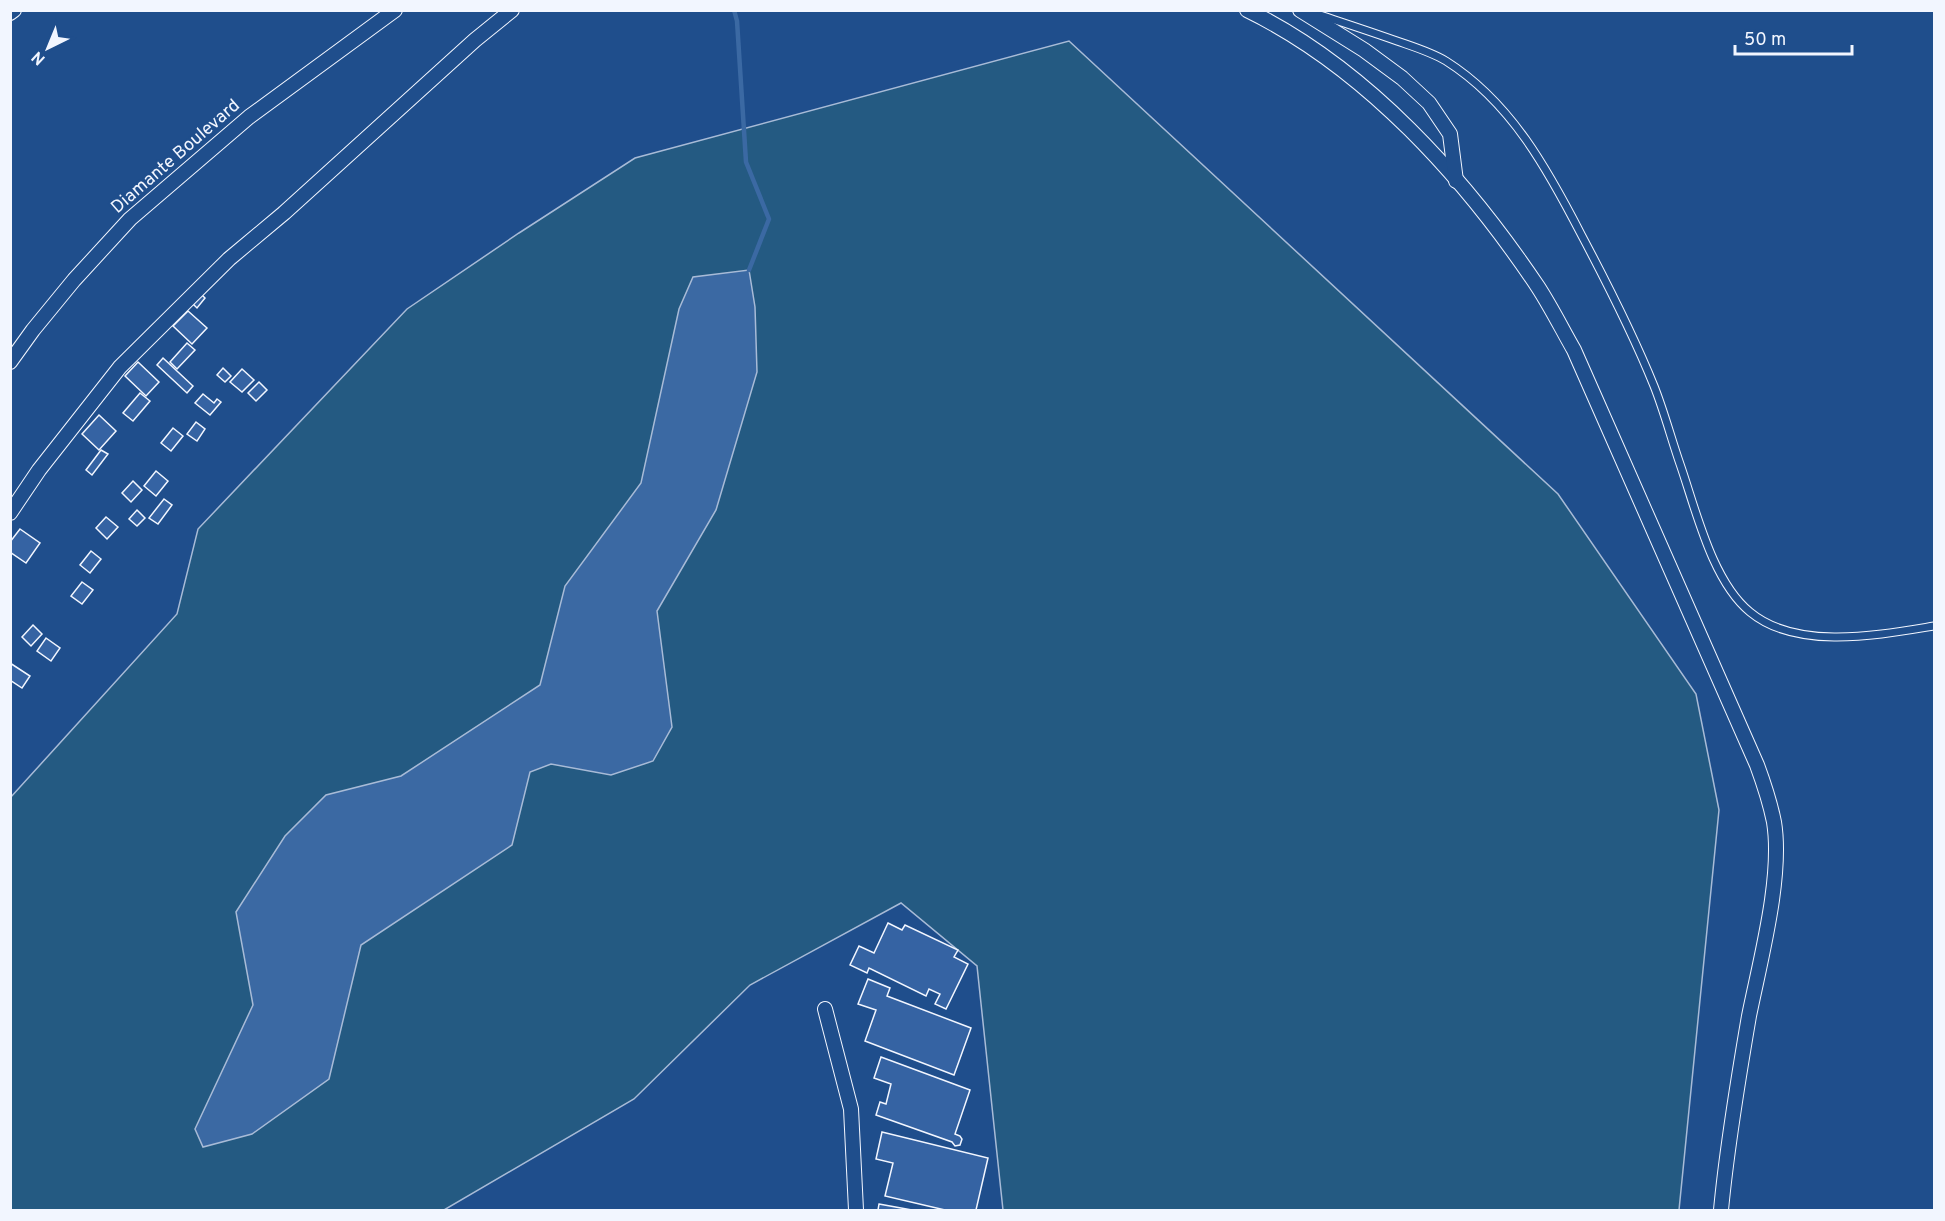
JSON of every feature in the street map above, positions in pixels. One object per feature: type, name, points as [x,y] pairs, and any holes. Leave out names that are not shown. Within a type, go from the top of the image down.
[{"type":"street","name":"Diamante Boulevard","points":[[10,362],[74,280],[130,219],[249,117],[395,10]]},
{"type":"street","points":[[10,513],[39,471],[120,367],[229,259],[284,213],[475,40],[512,10]]},
{"type":"street","points":[[1247,10],[1280,27],[1348,75],[1419,139],[1498,231],[1539,288],[1575,350],[1748,745],[1768,797],[1774,824],[1776,863],[1744,1047],[1721,1210]]},
{"type":"street","points":[[1300,10],[1364,50],[1402,78],[1429,103],[1450,134],[1456,181]]},
{"type":"street","points":[[825,1009],[851,1109],[856,1210]]},
{"type":"lane","points":[[1305,10],[1423,50],[1445,61],[1488,95],[1524,135],[1543,164],[1623,316],[1655,389],[1698,520],[1723,580],[1750,612],[1780,630],[1824,636],[1874,636],[1935,626]]},
{"type":"shaded area","points":[[1069,41],[1558,494],[1696,694],[1719,810],[1679,1210],[1003,1210],[977,966],[901,903],[750,985],[634,1099],[444,1210],[11,1210],[10,798],[177,614],[198,529],[407,309],[635,158]]},
{"type":"shaded area","points":[[749,270],[755,307],[757,372],[716,510],[657,611],[672,727],[653,761],[611,775],[551,764],[530,772],[512,845],[361,945],[329,1079],[252,1134],[203,1147],[195,1129],[253,1005],[236,912],[285,836],[326,795],[401,776],[540,685],[565,586],[641,483],[679,309],[693,277]]},
{"type":"building","points":[[201,294],[205,298],[197,308],[192,303]]},
{"type":"building","points":[[188,311],[207,328],[192,344],[173,326]]},
{"type":"building","points":[[187,343],[195,350],[177,369],[170,362]]},
{"type":"building","points":[[163,358],[193,386],[187,393],[157,365]]},
{"type":"building","points":[[138,362],[159,382],[146,396],[125,376]]},
{"type":"building","points":[[223,368],[231,376],[225,382],[217,375]]},
{"type":"building","points":[[242,369],[254,380],[242,392],[230,382]]},
{"type":"building","points":[[259,382],[267,390],[256,401],[248,393]]},
{"type":"building","points":[[140,393],[150,401],[133,421],[123,413]]},
{"type":"building","points":[[203,394],[214,403],[217,399],[221,402],[210,415],[195,403]]},
{"type":"building","points":[[99,415],[116,431],[99,450],[82,434]]},
{"type":"building","points":[[196,422],[205,429],[197,441],[187,434]]},
{"type":"building","points":[[173,428],[183,436],[171,451],[161,443]]},
{"type":"building","points":[[101,450],[108,454],[92,475],[86,470]]},
{"type":"building","points":[[156,471],[168,481],[156,496],[144,486]]},
{"type":"building","points":[[133,481],[142,490],[131,502],[122,493]]},
{"type":"building","points":[[164,499],[172,505],[158,524],[149,518]]},
{"type":"building","points":[[137,510],[145,518],[137,526],[129,519]]},
{"type":"building","points":[[106,517],[118,527],[107,539],[96,528]]},
{"type":"building","points":[[20,529],[40,543],[26,563],[10,552],[10,542]]},
{"type":"building","points":[[91,551],[101,559],[90,573],[80,565]]},
{"type":"building","points":[[82,582],[93,590],[82,604],[71,596]]},
{"type":"building","points":[[33,625],[42,634],[31,646],[22,637]]},
{"type":"building","points":[[46,638],[60,648],[51,661],[37,651]]},
{"type":"building","points":[[10,663],[30,676],[22,688],[10,680]]},
{"type":"building","points":[[888,923],[902,930],[905,925],[958,950],[954,957],[968,964],[946,1009],[935,1004],[940,994],[929,989],[926,996],[869,968],[867,973],[850,965],[859,946],[874,953]]},
{"type":"building","points":[[868,979],[890,988],[887,996],[971,1028],[954,1075],[865,1041],[876,1010],[858,1004]]},
{"type":"building","points":[[881,1057],[970,1090],[955,1134],[962,1139],[960,1145],[955,1146],[952,1142],[876,1115],[880,1102],[886,1104],[891,1084],[874,1078]]},
{"type":"building","points":[[882,1132],[988,1158],[976,1210],[945,1210],[885,1196],[893,1163],[876,1159]]},
{"type":"building","points":[[879,1204],[912,1210],[878,1210]]},
{"type":"waterway","points":[[734,10],[737,21],[746,162],[769,219],[749,270]]}]
